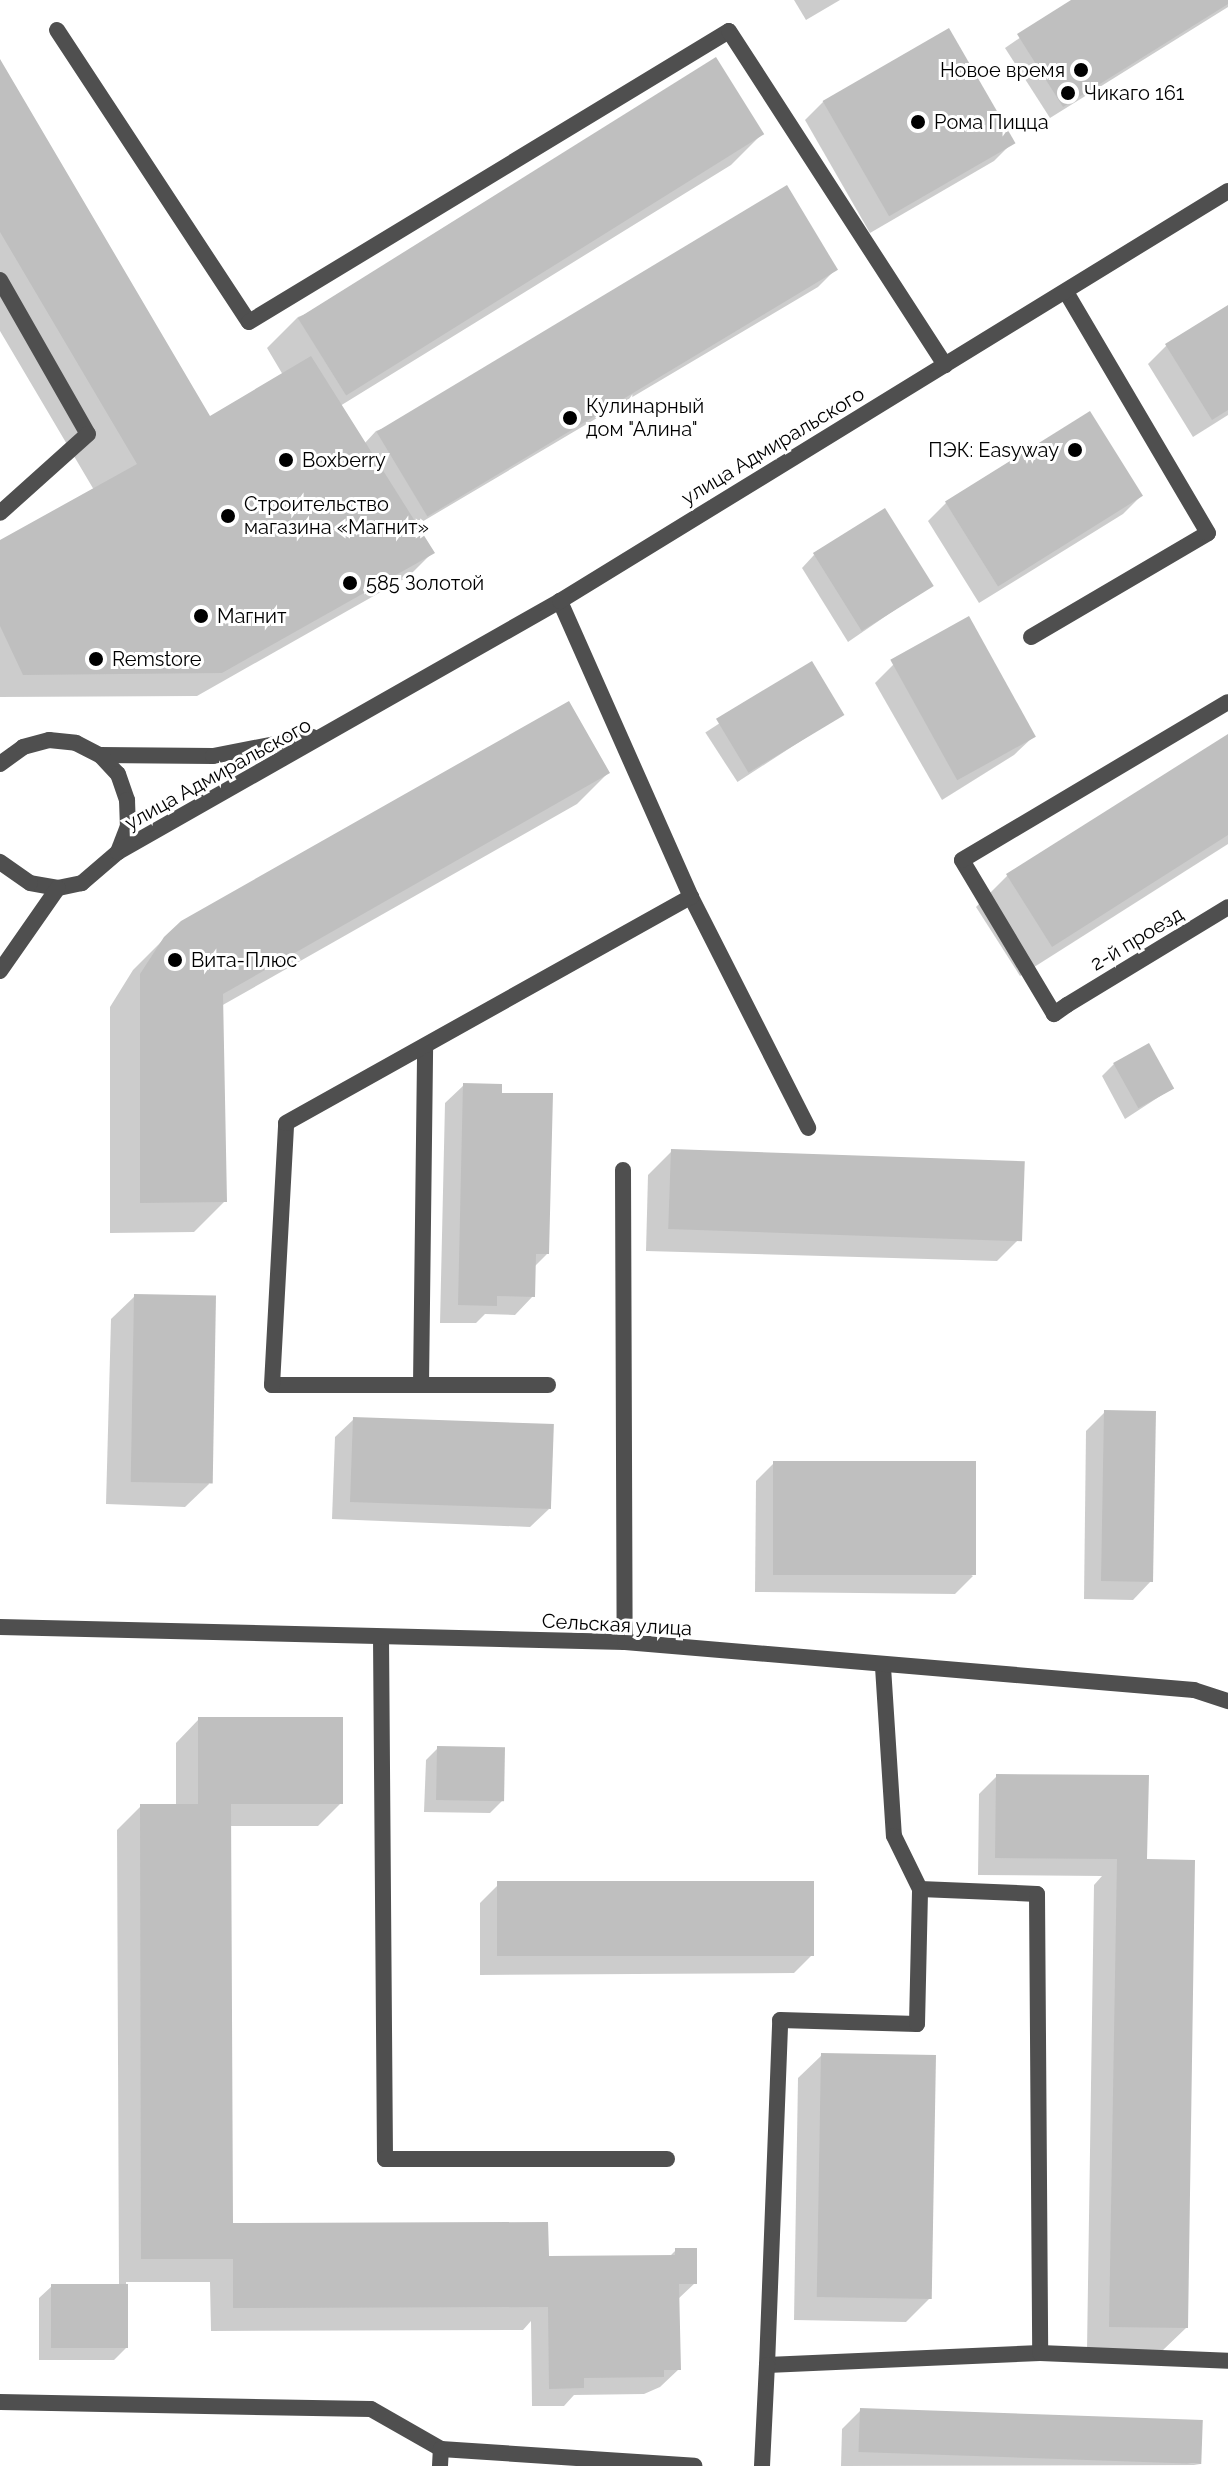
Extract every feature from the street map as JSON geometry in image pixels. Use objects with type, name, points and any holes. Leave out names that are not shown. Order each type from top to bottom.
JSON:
[{"type":"street","points":[[57,30],[249,322],[729,31],[945,365]]},
{"type":"street","name":"улица Адмиральского","points":[[58,888],[82,883],[118,852],[560,601],[1228,191]]},
{"type":"street","points":[[0,280],[88,434],[0,513]]},
{"type":"street","points":[[1031,637],[1208,533],[1066,292]]},
{"type":"street","points":[[560,601],[691,897],[808,1128]]},
{"type":"street","name":"2-й проезд","points":[[1228,702],[962,860],[1054,1014],[1228,907]]},
{"type":"street","name":"улица Адмиральского","points":[[0,762],[23,747],[49,740],[76,743],[100,755],[213,756],[336,730]]},
{"type":"street","points":[[100,755],[118,774],[127,800],[128,826],[118,852]]},
{"type":"street","points":[[0,862],[30,883],[58,888],[0,971]]},
{"type":"street","points":[[548,1385],[272,1385],[286,1123],[691,897]]},
{"type":"street","points":[[421,1385],[425,1046]]},
{"type":"street","points":[[623,1170],[625,1642]]},
{"type":"street","name":"Сельская улица","points":[[0,1627],[625,1642],[883,1667],[1194,1690],[1228,1701]]},
{"type":"street","points":[[381,1637],[385,2159],[667,2159]]},
{"type":"street","points":[[762,2466],[780,2020],[917,2024],[920,1889],[894,1836],[883,1667]]},
{"type":"street","points":[[920,1889],[1037,1894],[1040,2353]]},
{"type":"street","points":[[767,2365],[1040,2353],[1228,2361]]},
{"type":"street","points":[[0,2402],[371,2409],[441,2458],[694,2466]]},
{"type":"building","name":"Новое время","points":[[1071,0],[1228,0],[1228,4],[1063,107],[1017,34]]},
{"type":"building","name":"Рома Пицца","points":[[949,28],[1016,143],[889,216],[823,101]]},
{"type":"building","points":[[716,57],[764,134],[346,395],[298,318]]},
{"type":"building","name":"Строительство магазина «Магнит»","points":[[0,59],[210,416],[311,356],[435,553],[222,673],[23,675],[0,626],[0,540],[137,464],[0,232]]},
{"type":"building","points":[[787,185],[838,270],[427,517],[376,432]]},
{"type":"building","points":[[1228,305],[1228,410],[1212,420],[1165,344]]},
{"type":"building","points":[[1090,411],[1143,496],[998,586],[945,502]]},
{"type":"building","points":[[885,508],[934,586],[862,631],[813,553]]},
{"type":"building","points":[[969,616],[1036,737],[957,780],[890,660]]},
{"type":"building","points":[[812,661],[844,715],[748,773],[716,719]]},
{"type":"building","points":[[569,701],[610,773],[223,994],[227,1202],[140,1203],[140,974],[164,937],[181,921]]},
{"type":"building","points":[[1228,734],[1228,835],[1052,947],[1006,874]]},
{"type":"building","points":[[1149,1043],[1174,1088],[1138,1108],[1113,1063]]},
{"type":"building","points":[[463,1083],[502,1084],[502,1093],[553,1093],[549,1254],[536,1254],[535,1297],[497,1296],[497,1306],[458,1305]]},
{"type":"building","points":[[671,1149],[1025,1161],[1022,1241],[668,1229]]},
{"type":"building","points":[[134,1294],[216,1295],[213,1483],[131,1482]]},
{"type":"building","points":[[1104,1410],[1156,1411],[1153,1582],[1101,1581]]},
{"type":"building","points":[[353,1417],[554,1424],[551,1509],[350,1502]]},
{"type":"building","points":[[773,1461],[976,1461],[976,1575],[773,1575]]},
{"type":"building","points":[[198,1717],[343,1717],[343,1804],[231,1804],[233,2223],[548,2222],[549,2256],[675,2255],[675,2248],[697,2248],[697,2284],[679,2284],[681,2370],[664,2370],[664,2377],[584,2378],[584,2388],[549,2389],[548,2307],[233,2308],[233,2259],[141,2259],[140,1804],[198,1804]]},
{"type":"building","points":[[437,1746],[505,1747],[504,1801],[436,1800]]},
{"type":"building","points":[[996,1774],[1149,1775],[1147,1859],[1195,1860],[1188,2328],[1109,2327],[1117,1859],[995,1858]]},
{"type":"building","points":[[497,1881],[814,1881],[814,1956],[497,1956]]},
{"type":"building","points":[[821,2053],[936,2055],[932,2299],[817,2297]]},
{"type":"building","points":[[51,2284],[128,2284],[128,2348],[51,2348]]},
{"type":"building","points":[[860,2408],[1203,2420],[1201,2464],[858,2452]]},
{"type":"place","name":"Новое время","points":[[1081,70]]},
{"type":"place","name":"Чикаго 161","points":[[1068,93]]},
{"type":"place","name":"Рома Пицца","points":[[918,122]]},
{"type":"place","name":"Кулинарный дом \"Алина\"","points":[[570,418]]},
{"type":"place","name":"ПЭК: Easyway","points":[[1075,450]]},
{"type":"place","name":"Boxberry","points":[[286,460]]},
{"type":"place","name":"Строительство магазина «Магнит»","points":[[228,516]]},
{"type":"place","name":"585 Золотой","points":[[350,583]]},
{"type":"place","name":"Магнит","points":[[201,616]]},
{"type":"place","name":"Remstore","points":[[96,659]]},
{"type":"place","name":"Вита-Плюс","points":[[175,960]]}]
